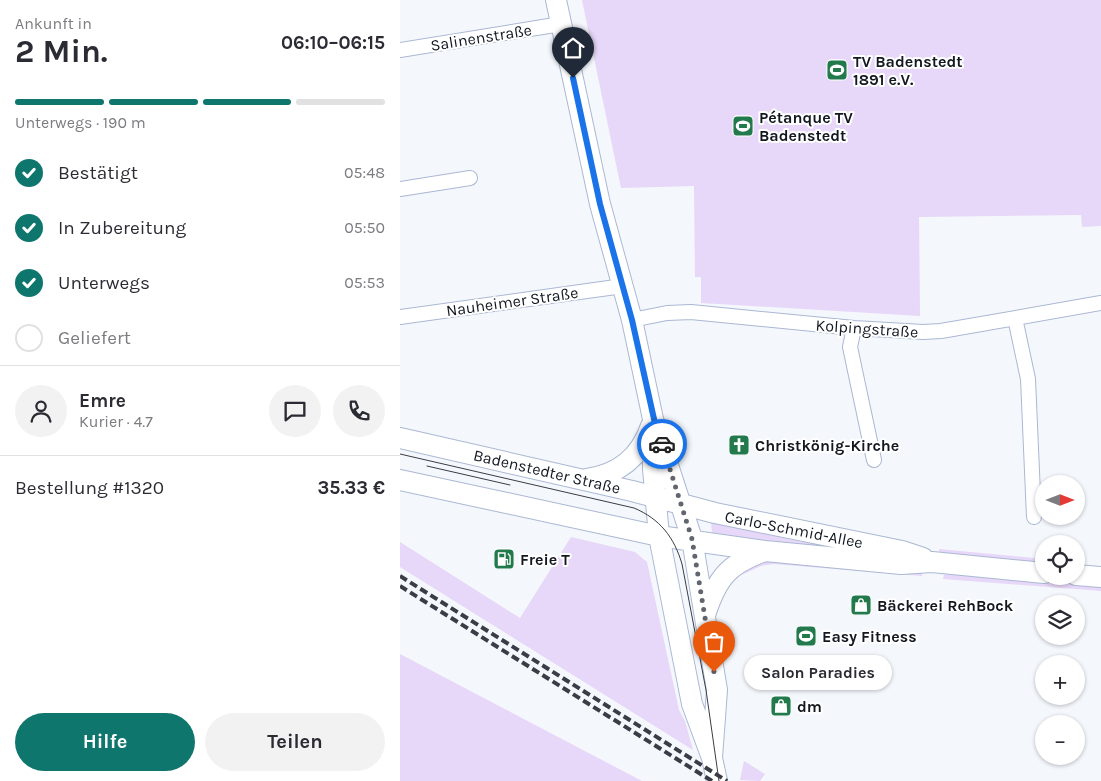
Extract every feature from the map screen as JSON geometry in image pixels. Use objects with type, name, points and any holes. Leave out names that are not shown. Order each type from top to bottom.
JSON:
[{"type":"street","points":[[556,0],[600,204],[632,320],[654,419],[692,539],[717,690],[712,758]]},
{"type":"street","name":"Salinenstraße","points":[[400,50],[561,24]]},
{"type":"street","points":[[400,189],[470,178]]},
{"type":"street","name":"Nauheimer Straße","points":[[400,317],[623,286]]},
{"type":"street","name":"Kolpingstraße","points":[[632,320],[667,313],[691,312],[854,328],[940,331],[1101,303]]},
{"type":"street","points":[[1015,318],[1028,379],[1034,517]]},
{"type":"street","points":[[854,328],[850,347],[874,460]]},
{"type":"street","points":[[584,480],[605,476],[628,462],[638,451],[654,419]]},
{"type":"street","points":[[654,419],[654,468],[660,536],[692,704],[712,758],[717,781]]},
{"type":"street","name":"Badenstedter Straße","points":[[400,438],[656,497]]},
{"type":"street","points":[[400,480],[660,536],[692,539]]},
{"type":"street","name":"Carlo-Schmid-Allee","points":[[656,497],[715,513],[902,551],[932,562]]},
{"type":"street","name":"Carlo-Schmid-Allee","points":[[692,539],[765,551],[901,564],[932,562],[1035,572]]},
{"type":"street","points":[[705,617],[713,591],[727,572],[739,562],[765,551]]},
{"type":"street","points":[[1085,576],[1101,577]]},
{"type":"shaded area","name":"TV Badenstedt 1891 e.V.","points":[[582,0],[1101,0],[1101,226],[1082,227],[1081,215],[919,217],[920,316],[701,303],[701,277],[695,277],[694,186],[621,188]]},
{"type":"shaded area","points":[[711,522],[801,542],[832,543],[882,554],[722,536],[712,533]]},
{"type":"shaded area","points":[[571,537],[635,552],[647,562],[679,710],[685,721],[693,750],[400,567],[400,542],[520,618]]},
{"type":"shaded area","points":[[939,549],[1035,558],[1035,564],[970,557],[939,552]]},
{"type":"shaded area","points":[[763,559],[920,570],[922,576],[774,564],[761,566],[739,576],[736,573]]},
{"type":"shaded area","points":[[948,573],[1035,580],[1035,585],[1101,586],[1101,591],[943,579],[944,575]]},
{"type":"shaded area","points":[[400,654],[642,781],[400,781]]},
{"type":"shaded area","points":[[744,761],[765,774],[760,781],[740,780]]},
{"type":"tram line","points":[[400,454],[634,508],[659,523],[675,545],[682,564],[706,690],[719,781]]},
{"type":"tram line","points":[[427,466],[510,485]]},
{"type":"railway","points":[[400,576],[727,781]]},
{"type":"railway","points":[[400,586],[712,781]]},
{"type":"way so far","points":[[662,444],[692,539],[714,672]]},
{"type":"place","name":"TV Badenstedt 1891 e.V.","points":[[837,70]]},
{"type":"place","name":"Pétanque TV Badenstedt","points":[[743,126]]},
{"type":"place","name":"Christkönig-Kirche","points":[[739,445]]},
{"type":"place","name":"Freie T","points":[[504,559]]},
{"type":"place","name":"Bäckerei RehBock","points":[[861,605]]},
{"type":"place","name":"Easy Fitness","points":[[806,636]]},
{"type":"place","name":"Salon Paradies","points":[[714,672]]},
{"type":"place","name":"dm","points":[[781,706]]},
{"type":"route","points":[[573,78],[600,204],[632,320],[654,419],[662,444]]}]
